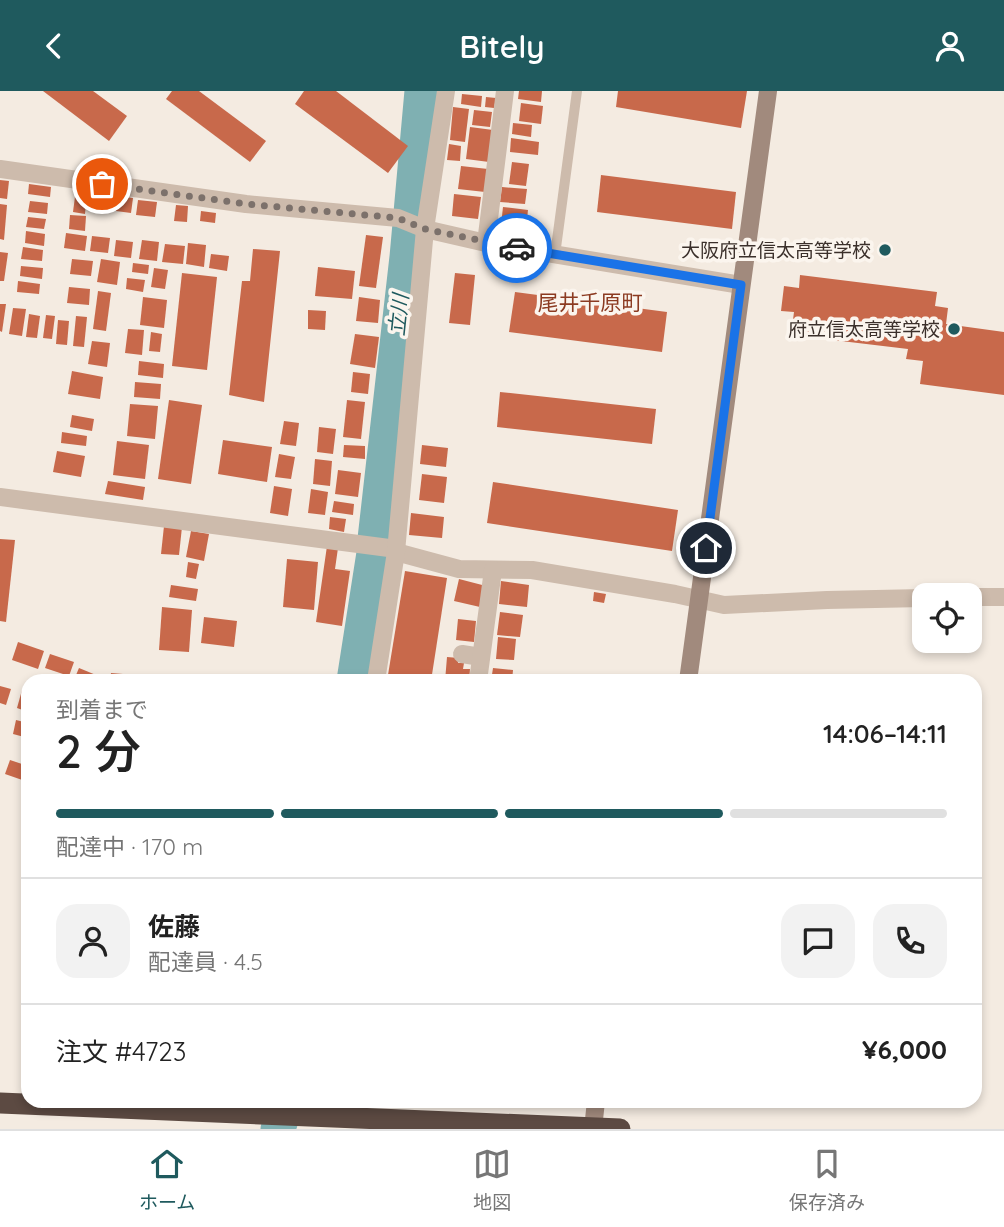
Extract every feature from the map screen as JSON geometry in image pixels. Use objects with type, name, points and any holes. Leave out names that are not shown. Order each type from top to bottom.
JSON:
[{"type":"highway","points":[[0,1103],[21,1103]]},
{"type":"highway","points":[[177,1108],[270,1114],[306,1111],[620,1129]]},
{"type":"street","points":[[377,674],[392,550],[423,228],[446,91]]},
{"type":"street","points":[[486,243],[505,91]]},
{"type":"street","points":[[689,674],[768,91]]},
{"type":"street","points":[[0,169],[246,204],[398,218],[423,228],[486,243],[741,285]]},
{"type":"street","points":[[0,497],[364,544],[459,569],[532,570],[724,605],[912,598]]},
{"type":"street","points":[[479,674],[493,570]]},
{"type":"street","points":[[982,597],[1004,597]]},
{"type":"street","points":[[462,654],[481,657]]},
{"type":"street","points":[[593,1128],[595,1108]]},
{"type":"lane","points":[[555,255],[577,91]]},
{"type":"building","points":[[43,91],[93,91],[127,116],[109,141]]},
{"type":"building","points":[[172,91],[199,91],[266,141],[250,162],[166,99]]},
{"type":"building","points":[[304,91],[336,91],[408,146],[388,173],[295,104]]},
{"type":"building","points":[[519,91],[542,91],[541,102],[518,99]]},
{"type":"building","points":[[618,91],[747,91],[741,128],[616,107]]},
{"type":"building","points":[[462,94],[482,96],[481,107],[461,104]]},
{"type":"building","points":[[486,97],[496,98],[494,108],[485,107]]},
{"type":"building","points":[[521,103],[543,106],[541,124],[519,121]]},
{"type":"building","points":[[453,107],[469,109],[465,142],[450,140]]},
{"type":"building","points":[[474,110],[492,112],[490,127],[472,125]]},
{"type":"building","points":[[513,123],[532,125],[531,137],[512,134]]},
{"type":"building","points":[[470,127],[493,130],[489,162],[466,159]]},
{"type":"building","points":[[511,138],[539,142],[538,155],[510,152]]},
{"type":"building","points":[[449,144],[461,146],[460,161],[447,160]]},
{"type":"building","points":[[512,162],[529,164],[526,186],[509,184]]},
{"type":"building","points":[[461,166],[488,169],[485,192],[458,189]]},
{"type":"building","points":[[601,175],[736,192],[732,229],[597,212]]},
{"type":"building","points":[[0,180],[9,181],[7,199],[0,198]]},
{"type":"building","points":[[29,184],[51,187],[50,197],[28,194]]},
{"type":"building","points":[[502,187],[527,189],[525,204],[500,202]]},
{"type":"building","points":[[76,189],[87,191],[85,214],[73,212]]},
{"type":"building","points":[[94,193],[111,195],[109,211],[92,209]]},
{"type":"building","points":[[454,194],[481,197],[478,219],[452,216]]},
{"type":"building","points":[[118,196],[133,198],[131,213],[116,211]]},
{"type":"building","points":[[138,200],[157,202],[155,217],[136,215]]},
{"type":"building","points":[[30,201],[48,203],[47,214],[28,212]]},
{"type":"building","points":[[0,204],[7,205],[4,240],[0,239]]},
{"type":"building","points":[[176,205],[188,206],[187,222],[174,221]]},
{"type":"building","points":[[503,207],[528,210],[526,228],[501,225]]},
{"type":"building","points":[[201,211],[216,213],[215,223],[200,221]]},
{"type":"building","points":[[70,215],[86,216],[85,231],[69,229]]},
{"type":"building","points":[[28,217],[46,219],[44,229],[26,227]]},
{"type":"building","points":[[26,231],[45,234],[44,246],[25,243]]},
{"type":"building","points":[[66,233],[87,236],[85,251],[64,248]]},
{"type":"building","points":[[366,235],[383,237],[376,288],[359,286]]},
{"type":"building","points":[[92,236],[110,238],[108,253],[90,251]]},
{"type":"building","points":[[116,240],[133,242],[131,258],[114,256]]},
{"type":"building","points":[[142,240],[159,242],[157,261],[139,259]]},
{"type":"building","points":[[188,243],[206,245],[204,267],[186,264]]},
{"type":"building","points":[[165,244],[185,246],[183,264],[162,262]]},
{"type":"building","points":[[23,247],[43,250],[42,261],[21,259]]},
{"type":"building","points":[[253,249],[280,251],[264,402],[229,395],[242,281],[250,281]]},
{"type":"building","points":[[0,252],[8,253],[4,281],[0,281]]},
{"type":"building","points":[[211,254],[229,256],[227,271],[209,268]]},
{"type":"building","points":[[72,259],[93,261],[91,276],[70,274]]},
{"type":"building","points":[[101,259],[120,262],[117,285],[97,282]]},
{"type":"building","points":[[133,263],[149,265],[148,274],[132,272]]},
{"type":"building","points":[[21,266],[43,268],[42,279],[20,276]]},
{"type":"building","points":[[318,267],[355,271],[352,299],[315,296]]},
{"type":"building","points":[[154,268],[168,270],[165,289],[151,287]]},
{"type":"building","points":[[182,273],[217,277],[207,370],[172,366]]},
{"type":"building","points":[[455,273],[475,275],[470,325],[449,323]]},
{"type":"building","points":[[800,275],[937,292],[935,306],[948,308],[946,324],[1004,332],[1004,395],[920,384],[923,361],[906,359],[908,349],[791,335],[794,312],[781,311],[784,286],[799,288]]},
{"type":"building","points":[[127,278],[145,280],[143,292],[126,289]]},
{"type":"building","points":[[18,281],[40,284],[39,294],[17,292]]},
{"type":"building","points":[[69,287],[90,289],[89,305],[67,303]]},
{"type":"building","points":[[98,291],[111,293],[106,331],[93,329]]},
{"type":"building","points":[[515,292],[667,312],[662,352],[509,332]]},
{"type":"building","points":[[143,297],[167,300],[164,328],[140,325]]},
{"type":"building","points":[[359,297],[380,300],[378,323],[356,321]]},
{"type":"building","points":[[0,304],[6,304],[2,332],[0,331]]},
{"type":"building","points":[[13,308],[26,309],[22,336],[9,334]]},
{"type":"building","points":[[308,310],[326,311],[325,330],[308,329]]},
{"type":"building","points":[[29,314],[40,316],[37,338],[26,337]]},
{"type":"building","points":[[46,315],[55,316],[52,339],[43,338]]},
{"type":"building","points":[[76,316],[87,317],[84,347],[73,346]]},
{"type":"building","points":[[58,320],[69,321],[67,345],[56,344]]},
{"type":"building","points":[[128,329],[144,330],[142,355],[125,353]]},
{"type":"building","points":[[151,332],[162,334],[160,352],[149,351]]},
{"type":"building","points":[[355,334],[379,337],[375,368],[350,364]]},
{"type":"building","points":[[92,341],[110,343],[107,367],[88,364]]},
{"type":"building","points":[[139,361],[164,364],[163,378],[138,375]]},
{"type":"building","points":[[72,371],[103,377],[100,399],[68,394]]},
{"type":"building","points":[[353,372],[370,374],[368,394],[351,392]]},
{"type":"building","points":[[135,382],[161,384],[160,399],[134,397]]},
{"type":"building","points":[[500,392],[656,409],[652,444],[497,427]]},
{"type":"building","points":[[169,400],[202,405],[191,484],[158,479]]},
{"type":"building","points":[[347,400],[365,402],[361,439],[343,437]]},
{"type":"building","points":[[130,404],[158,406],[155,439],[127,436]]},
{"type":"building","points":[[72,415],[94,419],[92,431],[70,427]]},
{"type":"building","points":[[284,421],[299,423],[296,446],[280,444]]},
{"type":"building","points":[[319,427],[336,429],[333,454],[317,452]]},
{"type":"building","points":[[62,432],[87,436],[86,446],[61,443]]},
{"type":"building","points":[[223,440],[272,447],[267,482],[218,474]]},
{"type":"building","points":[[117,441],[149,445],[145,479],[113,475]]},
{"type":"building","points":[[344,445],[365,446],[365,459],[343,457]]},
{"type":"building","points":[[422,445],[448,448],[446,467],[420,464]]},
{"type":"building","points":[[57,451],[85,456],[81,477],[53,472]]},
{"type":"building","points":[[279,454],[295,457],[291,479],[275,477]]},
{"type":"building","points":[[315,459],[332,461],[330,486],[313,484]]},
{"type":"building","points":[[338,470],[361,473],[358,497],[335,494]]},
{"type":"building","points":[[422,474],[447,477],[444,503],[419,500]]},
{"type":"building","points":[[108,481],[145,487],[143,500],[105,494]]},
{"type":"building","points":[[493,482],[678,510],[672,551],[487,523]]},
{"type":"building","points":[[274,486],[292,489],[288,516],[270,513]]},
{"type":"building","points":[[311,489],[328,492],[325,515],[308,513]]},
{"type":"building","points":[[334,501],[354,504],[353,515],[332,512]]},
{"type":"building","points":[[411,513],[444,517],[442,538],[409,535]]},
{"type":"building","points":[[330,517],[346,519],[344,532],[329,529]]},
{"type":"building","points":[[164,526],[182,527],[179,555],[161,554]]},
{"type":"building","points":[[191,531],[209,534],[204,561],[186,557]]},
{"type":"building","points":[[0,539],[15,540],[6,622],[0,621]]},
{"type":"building","points":[[327,546],[338,548],[335,569],[350,571],[342,626],[316,622]]},
{"type":"building","points":[[287,559],[318,562],[314,610],[283,607]]},
{"type":"building","points":[[188,562],[199,564],[196,579],[186,577]]},
{"type":"building","points":[[405,571],[447,578],[432,674],[388,674]]},
{"type":"building","points":[[459,579],[486,586],[480,607],[454,601]]},
{"type":"building","points":[[501,581],[529,585],[527,607],[499,604]]},
{"type":"building","points":[[171,585],[198,589],[196,601],[169,597]]},
{"type":"building","points":[[594,592],[606,594],[604,603],[593,601]]},
{"type":"building","points":[[162,607],[192,610],[189,652],[159,650]]},
{"type":"building","points":[[500,612],[523,615],[520,637],[497,635]]},
{"type":"building","points":[[204,617],[237,621],[234,647],[201,643]]},
{"type":"building","points":[[458,619],[476,621],[474,642],[456,640]]},
{"type":"building","points":[[498,637],[516,639],[514,660],[496,659]]},
{"type":"building","points":[[18,642],[44,651],[38,669],[12,660]]},
{"type":"building","points":[[50,654],[74,662],[70,674],[45,668]]},
{"type":"building","points":[[447,657],[459,658],[458,663],[464,663],[463,669],[470,669],[470,674],[446,674]]},
{"type":"building","points":[[79,668],[94,674],[76,674]]},
{"type":"building","points":[[493,668],[513,670],[513,674],[492,674]]},
{"type":"building","points":[[0,686],[11,689],[6,705],[0,703]]},
{"type":"building","points":[[21,694],[21,709],[17,708]]},
{"type":"building","points":[[16,720],[21,721],[21,736],[13,734]]},
{"type":"building","points":[[10,760],[21,764],[21,780],[5,774]]},
{"type":"waterway","name":"立川","points":[[375,539],[407,257],[422,91]]},
{"type":"waterway","name":"立川","points":[[355,674],[374,553]]},
{"type":"waterway","name":"立川","points":[[278,1129],[285,1108]]},
{"type":"way so far","points":[[102,184],[246,204],[398,218],[425,229],[517,248]]},
{"type":"place","name":"大阪府立信太高等学校","points":[[885,250]]},
{"type":"place","name":"府立信太高等学校","points":[[954,329]]},
{"type":"district","name":"尾井千原町","points":[[590,303]]},
{"type":"route","points":[[517,248],[741,285],[706,548]]}]
